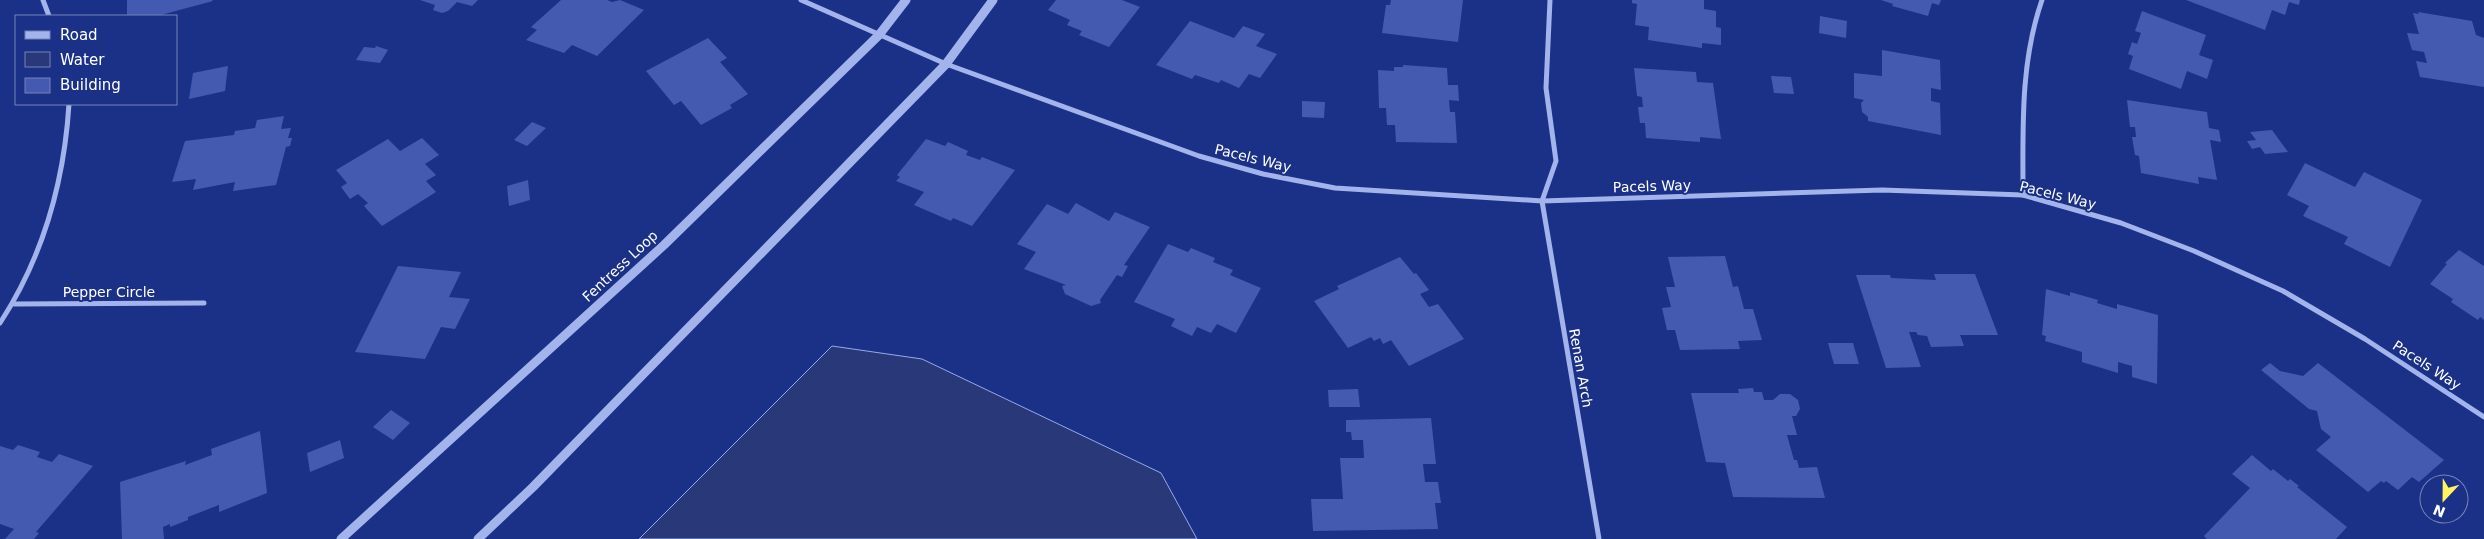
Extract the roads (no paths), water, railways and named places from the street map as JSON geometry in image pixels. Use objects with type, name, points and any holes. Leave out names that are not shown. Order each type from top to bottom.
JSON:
[{"type":"street","points":[[43,0],[50,15]]},
{"type":"street","name":"Pacels Way","points":[[801,0],[946,64],[1199,156],[1263,174],[1336,188],[1542,200],[1882,190],[2023,195],[2121,223],[2194,252],[2283,291],[2373,344],[2484,417]]},
{"type":"street","name":"Fentress Loop","points":[[341,539],[664,245],[879,35],[906,0]]},
{"type":"street","points":[[478,539],[533,487],[946,64],[993,0]]},
{"type":"street","points":[[1542,200],[1556,161],[1546,88],[1550,0]]},
{"type":"street","points":[[2023,195],[2024,92],[2036,16],[2042,0]]},
{"type":"street","points":[[0,323],[14,304],[46,229],[65,161],[69,105]]},
{"type":"street","name":"Renan Arch","points":[[1542,200],[1599,539]]},
{"type":"street","name":"Pepper Circle","points":[[14,304],[204,303]]},
{"type":"water","points":[[832,346],[922,359],[1161,473],[1197,539],[639,539]]}]
